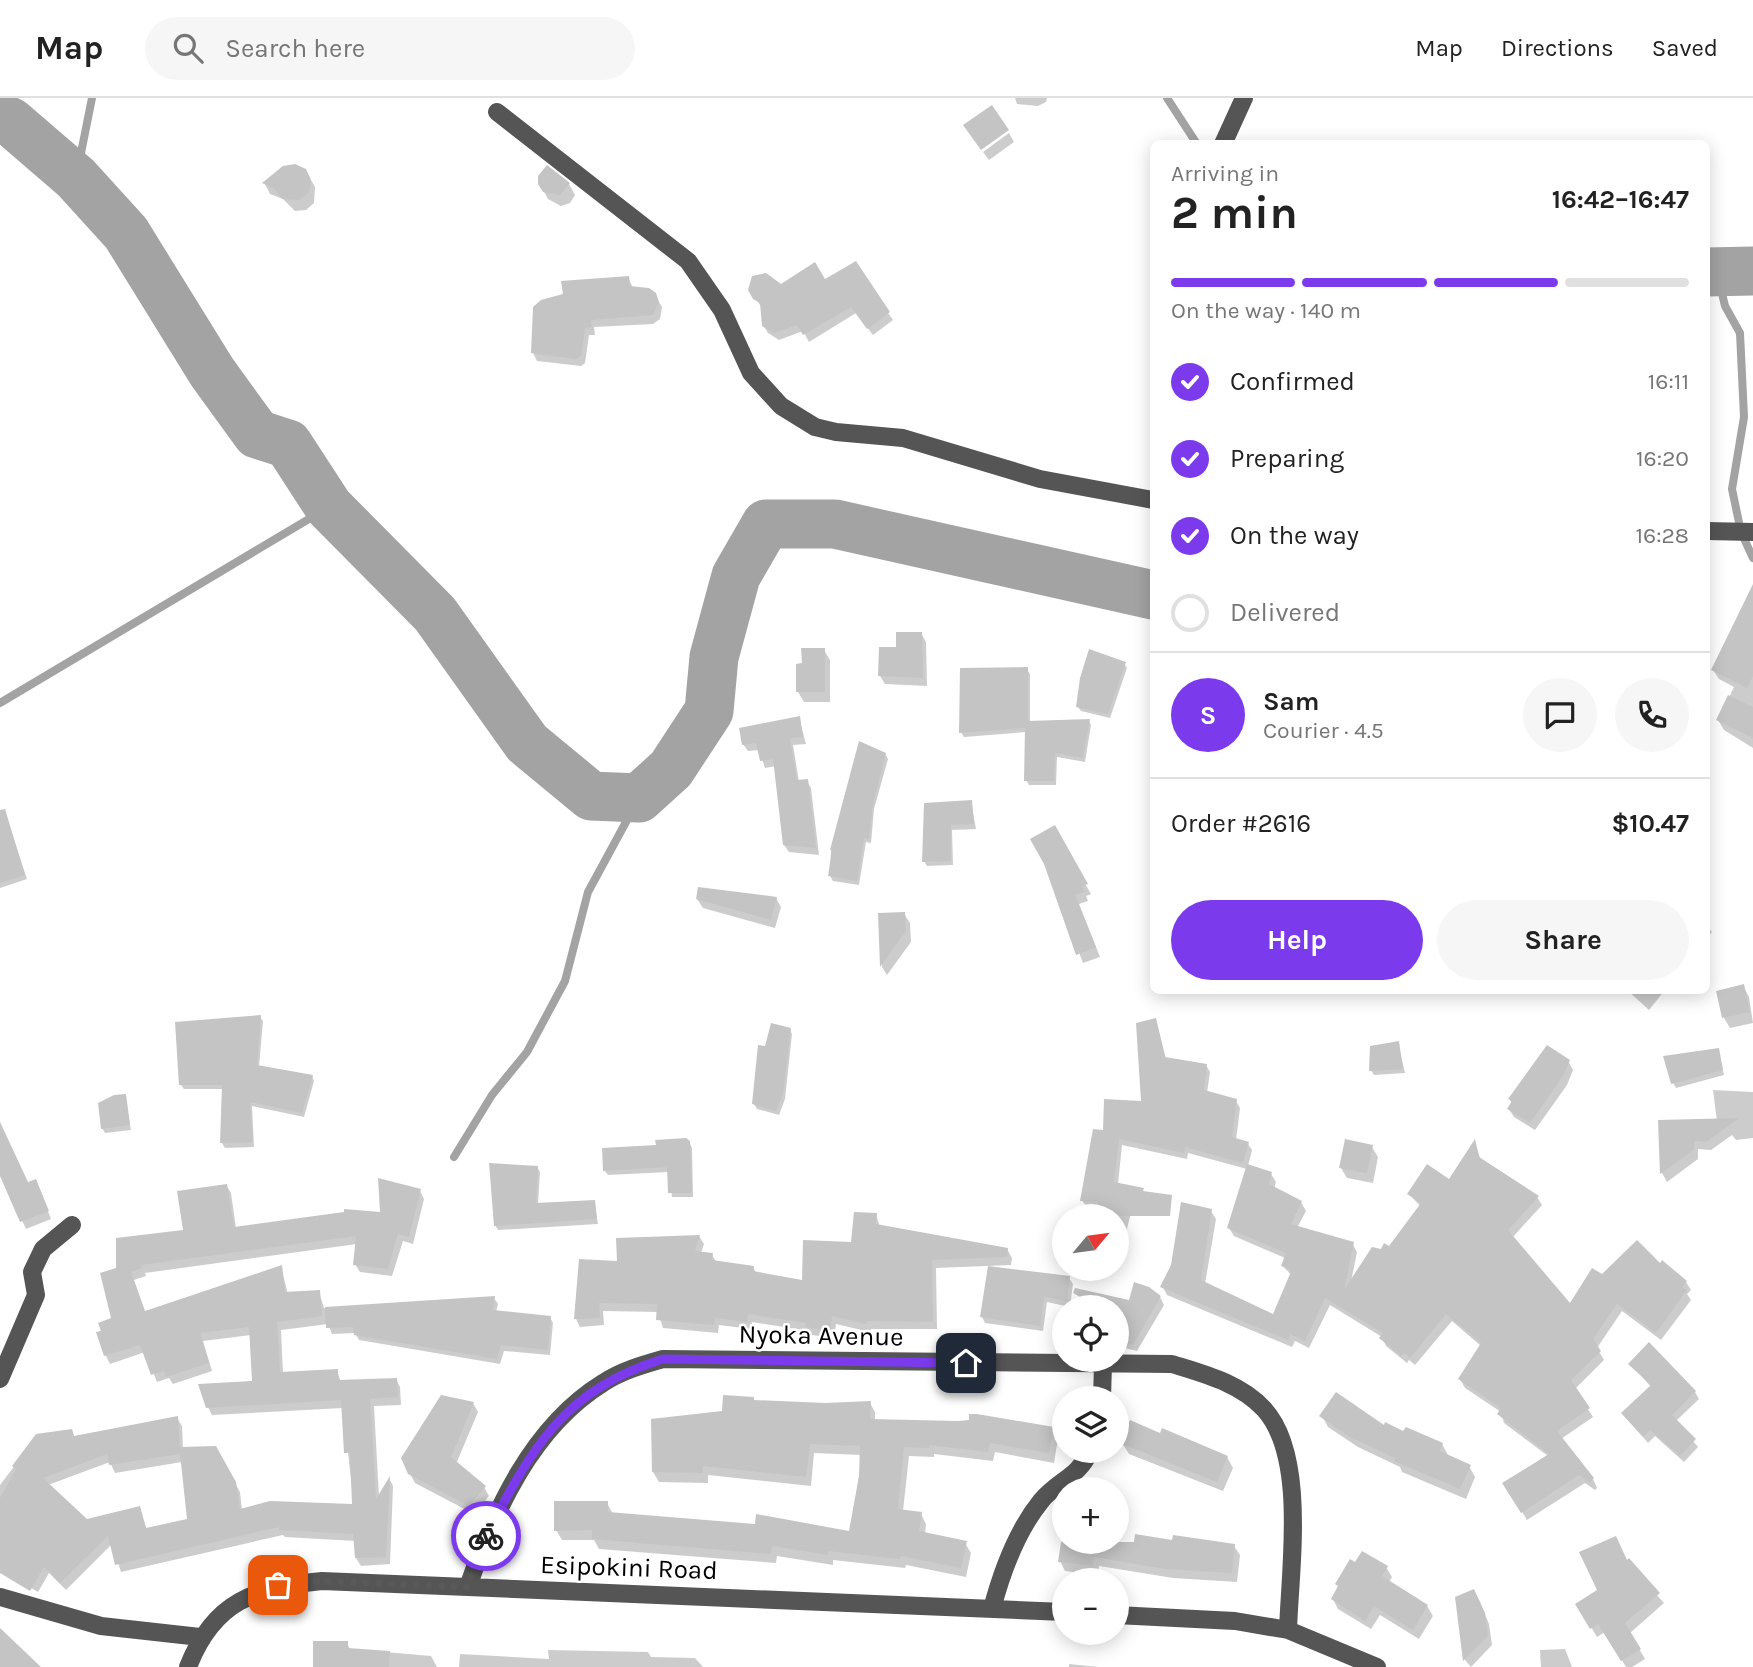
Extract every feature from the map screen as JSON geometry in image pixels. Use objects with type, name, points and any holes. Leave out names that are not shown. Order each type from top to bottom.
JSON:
[{"type":"street","points":[[1225,140],[1244,98]]},
{"type":"street","points":[[497,112],[688,261],[722,310],[751,373],[781,406],[815,427],[836,432],[903,438],[1040,479],[1150,499]]},
{"type":"street","points":[[1710,531],[1753,532]]},
{"type":"street","points":[[0,1379],[36,1295],[32,1272],[43,1249],[72,1225]]},
{"type":"street","name":"Nyoka Avenue","points":[[467,1587],[483,1541],[512,1486],[541,1440],[577,1401],[630,1369],[663,1359],[1052,1364]]},
{"type":"street","name":"Nyoka Avenue","points":[[1129,1365],[1172,1364],[1220,1378],[1262,1407],[1273,1421],[1290,1463],[1292,1484],[1288,1630]]},
{"type":"street","points":[[992,1609],[1012,1549],[1042,1500],[1080,1470],[1084,1463]]},
{"type":"street","name":"Esipokini Road","points":[[188,1667],[200,1637],[227,1609],[244,1598],[278,1585],[321,1581],[1052,1612]]},
{"type":"street","points":[[0,1597],[101,1626],[200,1637]]},
{"type":"street","points":[[1129,1616],[1235,1621],[1288,1630],[1377,1667]]},
{"type":"building","points":[[992,105],[1009,130],[981,150],[963,125]]},
{"type":"building","points":[[295,164],[306,169],[311,180],[309,192],[300,200],[282,199],[275,189],[262,183],[283,166]]},
{"type":"building","points":[[547,165],[570,183],[560,195],[543,192],[538,184],[538,176]]},
{"type":"building","points":[[856,261],[890,312],[867,329],[851,307],[803,335],[797,325],[774,333],[762,326],[760,303],[753,299],[748,290],[752,276],[766,273],[781,284],[815,262],[825,279]]},
{"type":"building","points":[[629,276],[630,286],[649,288],[656,293],[659,302],[653,315],[591,320],[592,327],[585,328],[581,356],[576,359],[531,353],[533,307],[541,300],[563,294],[561,281]]},
{"type":"building","points":[[1753,584],[1753,676],[1747,688],[1711,670]]},
{"type":"building","points":[[896,632],[922,632],[923,678],[878,676],[879,647],[896,647]]},
{"type":"building","points":[[801,648],[825,648],[825,692],[796,692],[796,664],[802,663]]},
{"type":"building","points":[[1089,649],[1126,662],[1108,714],[1076,707],[1080,678]]},
{"type":"building","points":[[1028,667],[1028,721],[1090,719],[1083,758],[1055,753],[1054,781],[1024,781],[1025,728],[959,733],[960,668]]},
{"type":"building","points":[[1728,695],[1753,707],[1753,738],[1716,720]]},
{"type":"building","points":[[800,716],[803,737],[790,738],[797,780],[808,779],[816,848],[783,845],[773,759],[760,761],[756,743],[742,745],[739,728]]},
{"type":"building","points":[[859,741],[886,753],[873,804],[869,839],[864,838],[857,881],[828,876],[830,850]]},
{"type":"building","points":[[972,800],[974,824],[951,825],[951,861],[922,862],[924,803]]},
{"type":"building","points":[[5,809],[25,875],[0,883],[0,810]]},
{"type":"building","points":[[1055,825],[1088,884],[1082,886],[1084,892],[1075,895],[1096,947],[1076,955],[1044,864],[1030,839]]},
{"type":"building","points":[[698,887],[777,897],[771,920],[696,899]]},
{"type":"building","points":[[905,912],[906,931],[880,967],[878,913]]},
{"type":"building","points":[[1744,984],[1750,1012],[1722,1018],[1716,991]]},
{"type":"building","points":[[261,1015],[257,1065],[313,1075],[302,1113],[250,1102],[253,1142],[220,1143],[222,1085],[179,1085],[175,1022]]},
{"type":"building","points":[[1156,1018],[1165,1057],[1207,1064],[1204,1090],[1237,1099],[1232,1137],[1249,1142],[1243,1163],[1185,1147],[1184,1153],[1119,1139],[1114,1182],[1144,1188],[1143,1191],[1172,1195],[1170,1216],[1129,1216],[1129,1204],[1080,1201],[1093,1129],[1103,1130],[1104,1099],[1141,1101],[1136,1023]]},
{"type":"building","points":[[771,1023],[791,1028],[783,1093],[776,1111],[752,1104],[758,1045],[765,1046]]},
{"type":"building","points":[[1399,1041],[1403,1069],[1369,1071],[1370,1046]]},
{"type":"building","points":[[1547,1045],[1570,1060],[1563,1076],[1530,1123],[1507,1109],[1512,1101],[1508,1099]]},
{"type":"building","points":[[1719,1048],[1723,1070],[1671,1084],[1663,1056]]},
{"type":"building","points":[[126,1094],[130,1125],[101,1129],[98,1103],[114,1095]]},
{"type":"building","points":[[1739,1118],[1706,1142],[1694,1141],[1694,1150],[1660,1174],[1658,1120]]},
{"type":"building","points":[[0,1122],[28,1182],[36,1179],[49,1211],[20,1222],[0,1176]]},
{"type":"building","points":[[686,1138],[690,1141],[692,1193],[668,1193],[667,1167],[603,1171],[602,1148],[656,1145],[655,1140]]},
{"type":"building","points":[[1345,1139],[1373,1145],[1367,1173],[1339,1168]]},
{"type":"building","points":[[1475,1139],[1479,1157],[1539,1196],[1508,1230],[1570,1303],[1592,1268],[1602,1274],[1637,1240],[1660,1263],[1662,1260],[1687,1281],[1682,1287],[1687,1290],[1656,1333],[1617,1304],[1593,1339],[1601,1351],[1571,1380],[1590,1408],[1557,1431],[1594,1478],[1590,1483],[1579,1475],[1521,1513],[1502,1483],[1549,1454],[1497,1414],[1501,1408],[1458,1379],[1481,1343],[1446,1314],[1410,1358],[1404,1353],[1401,1356],[1379,1338],[1383,1333],[1325,1298],[1305,1341],[1290,1334],[1288,1340],[1160,1287],[1171,1265],[1181,1202],[1212,1209],[1201,1280],[1273,1314],[1290,1274],[1290,1269],[1281,1266],[1286,1253],[1227,1228],[1247,1164],[1272,1172],[1269,1184],[1302,1201],[1291,1224],[1354,1242],[1344,1290],[1372,1247],[1381,1249],[1384,1243],[1389,1246],[1421,1203],[1407,1194],[1427,1164],[1449,1179]]},
{"type":"building","points":[[489,1163],[538,1166],[536,1203],[595,1200],[597,1219],[494,1226]]},
{"type":"building","points":[[378,1178],[421,1189],[409,1237],[398,1234],[388,1269],[353,1265],[356,1236],[141,1265],[142,1268],[131,1272],[145,1311],[282,1265],[285,1292],[320,1290],[322,1316],[277,1322],[280,1372],[338,1369],[338,1380],[397,1378],[398,1397],[370,1399],[376,1499],[390,1476],[386,1557],[355,1558],[353,1534],[279,1530],[279,1527],[115,1565],[108,1536],[60,1583],[44,1567],[30,1591],[0,1573],[0,1498],[16,1469],[12,1466],[36,1434],[72,1429],[74,1436],[178,1416],[180,1447],[216,1446],[236,1482],[240,1509],[270,1501],[352,1504],[350,1453],[344,1453],[341,1400],[206,1408],[198,1384],[252,1381],[249,1327],[200,1333],[209,1363],[166,1377],[164,1371],[151,1375],[140,1345],[104,1356],[96,1332],[101,1331],[98,1323],[111,1318],[100,1273],[116,1268],[116,1238],[183,1230],[177,1191],[227,1184],[234,1227],[344,1212],[344,1209],[380,1212]],"holes":[[[107,1454],[109,1465],[180,1454],[187,1519],[146,1528],[140,1506],[87,1519],[43,1478]]]},
{"type":"building","points":[[854,1212],[877,1213],[876,1224],[1008,1248],[1007,1257],[932,1260],[933,1322],[867,1321],[866,1324],[832,1316],[830,1331],[805,1327],[806,1323],[748,1314],[747,1322],[715,1318],[714,1325],[656,1320],[657,1304],[599,1303],[600,1318],[574,1319],[579,1259],[617,1261],[616,1238],[700,1235],[695,1251],[713,1253],[712,1260],[754,1266],[753,1271],[802,1280],[803,1240],[851,1242]]},
{"type":"building","points":[[988,1266],[1052,1274],[1052,1281],[1069,1281],[1068,1295],[1044,1297],[1040,1326],[980,1317]]},
{"type":"building","points":[[1134,1282],[1149,1287],[1161,1296],[1133,1345],[1129,1344],[1129,1300]]},
{"type":"building","points":[[1075,1288],[1106,1295],[1077,1295],[1073,1293]]},
{"type":"building","points":[[495,1296],[493,1310],[551,1316],[548,1350],[501,1345],[497,1359],[354,1335],[353,1327],[326,1328],[325,1307]]},
{"type":"building","points":[[1649,1342],[1696,1391],[1672,1415],[1696,1439],[1680,1456],[1650,1430],[1643,1437],[1621,1413],[1651,1385],[1628,1364]]},
{"type":"building","points":[[1336,1392],[1384,1425],[1385,1422],[1403,1431],[1406,1427],[1443,1443],[1440,1451],[1471,1465],[1460,1489],[1394,1461],[1395,1458],[1350,1437],[1319,1416]]},
{"type":"building","points":[[441,1395],[474,1402],[451,1457],[486,1486],[469,1506],[408,1474],[401,1458]]},
{"type":"building","points":[[723,1395],[754,1397],[754,1400],[825,1403],[871,1401],[870,1419],[958,1421],[969,1420],[969,1414],[977,1414],[1052,1427],[1052,1437],[1049,1453],[990,1443],[988,1452],[929,1445],[929,1448],[904,1447],[898,1509],[922,1512],[919,1531],[967,1541],[961,1568],[901,1556],[900,1559],[828,1551],[828,1555],[772,1546],[771,1554],[592,1539],[592,1530],[554,1531],[554,1501],[608,1501],[608,1512],[755,1524],[756,1514],[849,1531],[859,1476],[860,1446],[810,1444],[806,1477],[703,1466],[703,1473],[652,1472],[651,1419],[722,1411]]},
{"type":"building","points":[[1130,1420],[1160,1433],[1162,1428],[1228,1456],[1217,1482],[1129,1447]]},
{"type":"building","points":[[1135,1534],[1172,1540],[1173,1535],[1235,1544],[1232,1573],[1166,1569],[1094,1557],[1093,1566],[1058,1562],[1059,1554],[1129,1554],[1129,1542],[1134,1542]]},
{"type":"building","points":[[1616,1536],[1627,1560],[1629,1558],[1660,1593],[1625,1623],[1641,1649],[1621,1661],[1598,1624],[1590,1629],[1575,1604],[1597,1590],[1579,1552]]},
{"type":"building","points":[[1362,1551],[1388,1566],[1382,1576],[1428,1605],[1413,1630],[1374,1606],[1365,1621],[1331,1599],[1338,1586],[1335,1584],[1350,1559],[1355,1562]]},
{"type":"building","points":[[1474,1589],[1485,1613],[1488,1636],[1463,1661],[1455,1597]]},
{"type":"building","points":[[0,1628],[41,1667],[0,1667]]},
{"type":"building","points":[[313,1641],[348,1641],[348,1648],[390,1651],[389,1667],[313,1667]]},
{"type":"waterway","points":[[76,178],[92,98]]},
{"type":"waterway","points":[[1167,98],[1194,140]]},
{"type":"waterway","points":[[0,117],[11,122],[76,178],[126,233],[212,372],[257,434],[288,444],[329,507],[435,614],[527,743],[591,796],[639,798],[671,769],[709,711],[714,657],[736,576],[766,524],[835,524],[1150,594]]},
{"type":"waterway","points":[[1710,272],[1753,271]]},
{"type":"waterway","points":[[1717,272],[1725,306],[1740,333],[1744,417],[1732,489],[1741,532],[1753,558]]},
{"type":"waterway","points":[[0,703],[329,507]]},
{"type":"waterway","points":[[454,1157],[492,1095],[527,1052],[565,981],[588,892],[639,798]]},
{"type":"way so far","points":[[278,1585],[321,1581],[467,1587],[486,1536]]},
{"type":"route","points":[[486,1536],[512,1486],[541,1440],[577,1401],[604,1382],[630,1369],[663,1359],[966,1363]]}]
